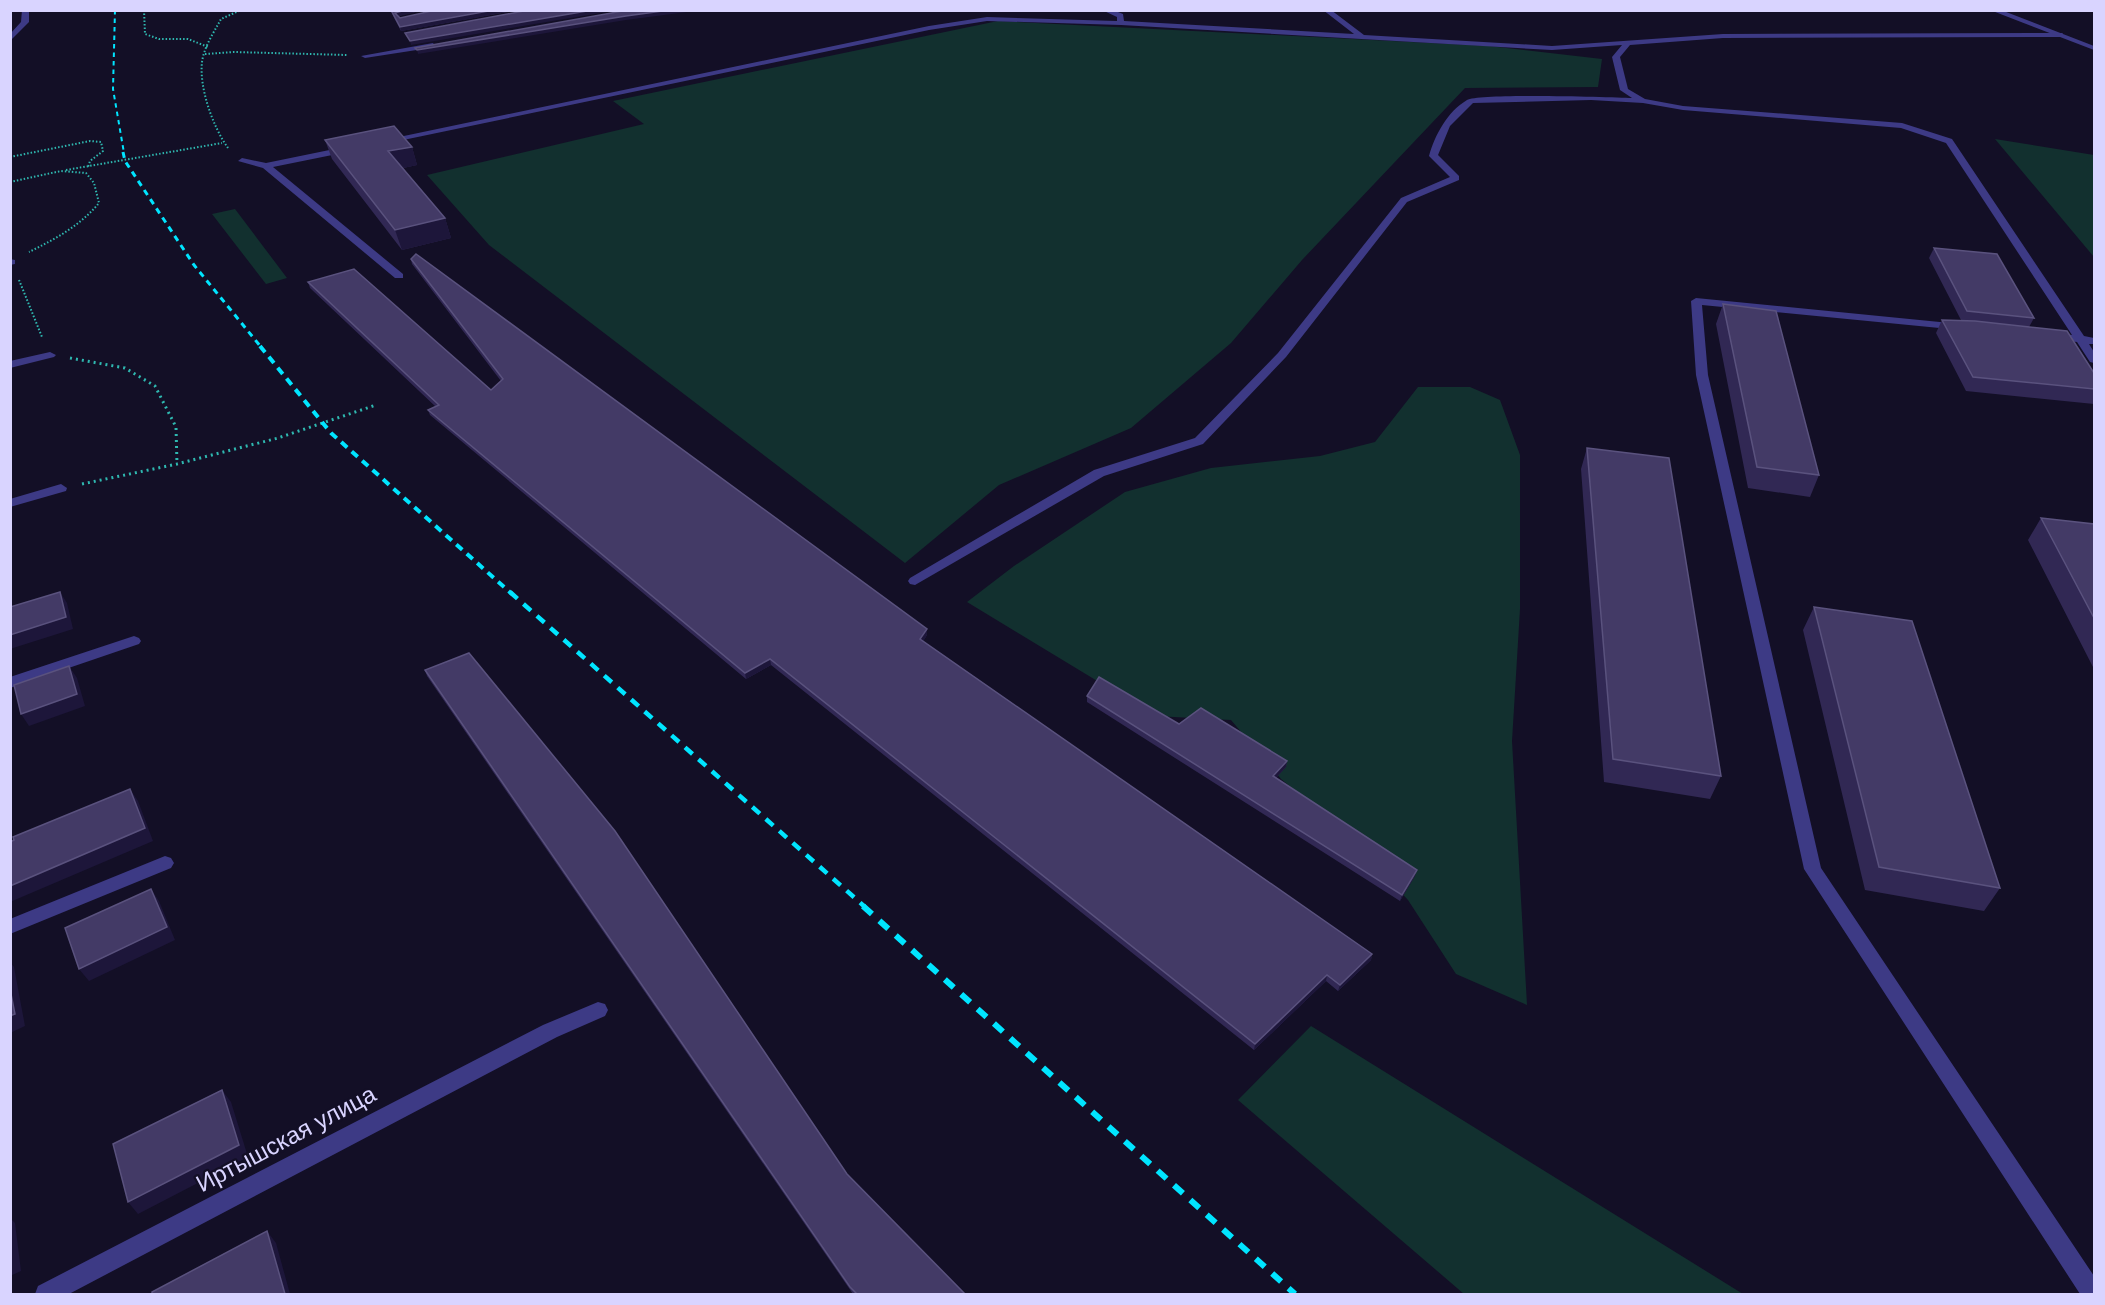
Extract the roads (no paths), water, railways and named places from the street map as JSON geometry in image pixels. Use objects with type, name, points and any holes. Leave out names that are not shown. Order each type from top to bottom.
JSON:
[{"type":"street","points":[[10,39],[25,22],[26,10]]},
{"type":"street","points":[[1105,10],[1120,16],[1122,23]]},
{"type":"street","points":[[1326,10],[1362,37]]},
{"type":"street","points":[[1993,10],[2094,48]]},
{"type":"street","points":[[370,144],[929,28],[987,19],[1122,23],[1552,48],[1723,36],[2060,35]]},
{"type":"street","points":[[365,56],[440,44]]},
{"type":"street","points":[[1627,44],[1616,57],[1624,90],[1643,101]]},
{"type":"street","points":[[915,581],[1100,473],[1199,441],[1282,355],[1404,200],[1456,178],[1433,156],[1438,136],[1457,112],[1471,101],[1591,98],[1643,101],[1683,108],[1902,126],[1949,141],[2094,360]]},
{"type":"street","points":[[242,161],[266,166],[359,147]]},
{"type":"street","points":[[266,166],[399,276]]},
{"type":"street","points":[[1978,329],[1696,301],[1702,375],[1813,869],[2093,1294]]},
{"type":"street","points":[[2046,336],[2094,341]]},
{"type":"street","points":[[10,365],[50,355]]},
{"type":"street","points":[[10,503],[61,488]]},
{"type":"street","points":[[10,683],[134,642]]},
{"type":"street","points":[[10,927],[165,863]]},
{"type":"street","name":"Иртышская улица","points":[[46,1294],[550,1031],[598,1010]]},
{"type":"railway","points":[[115,10],[113,89],[124,153]]},
{"type":"railway","points":[[123,152],[125,161],[194,265],[261,347]]},
{"type":"railway","points":[[260,346],[331,433],[512,594]]},
{"type":"railway","points":[[510,592],[865,907]]},
{"type":"railway","points":[[863,906],[1295,1294]]}]
